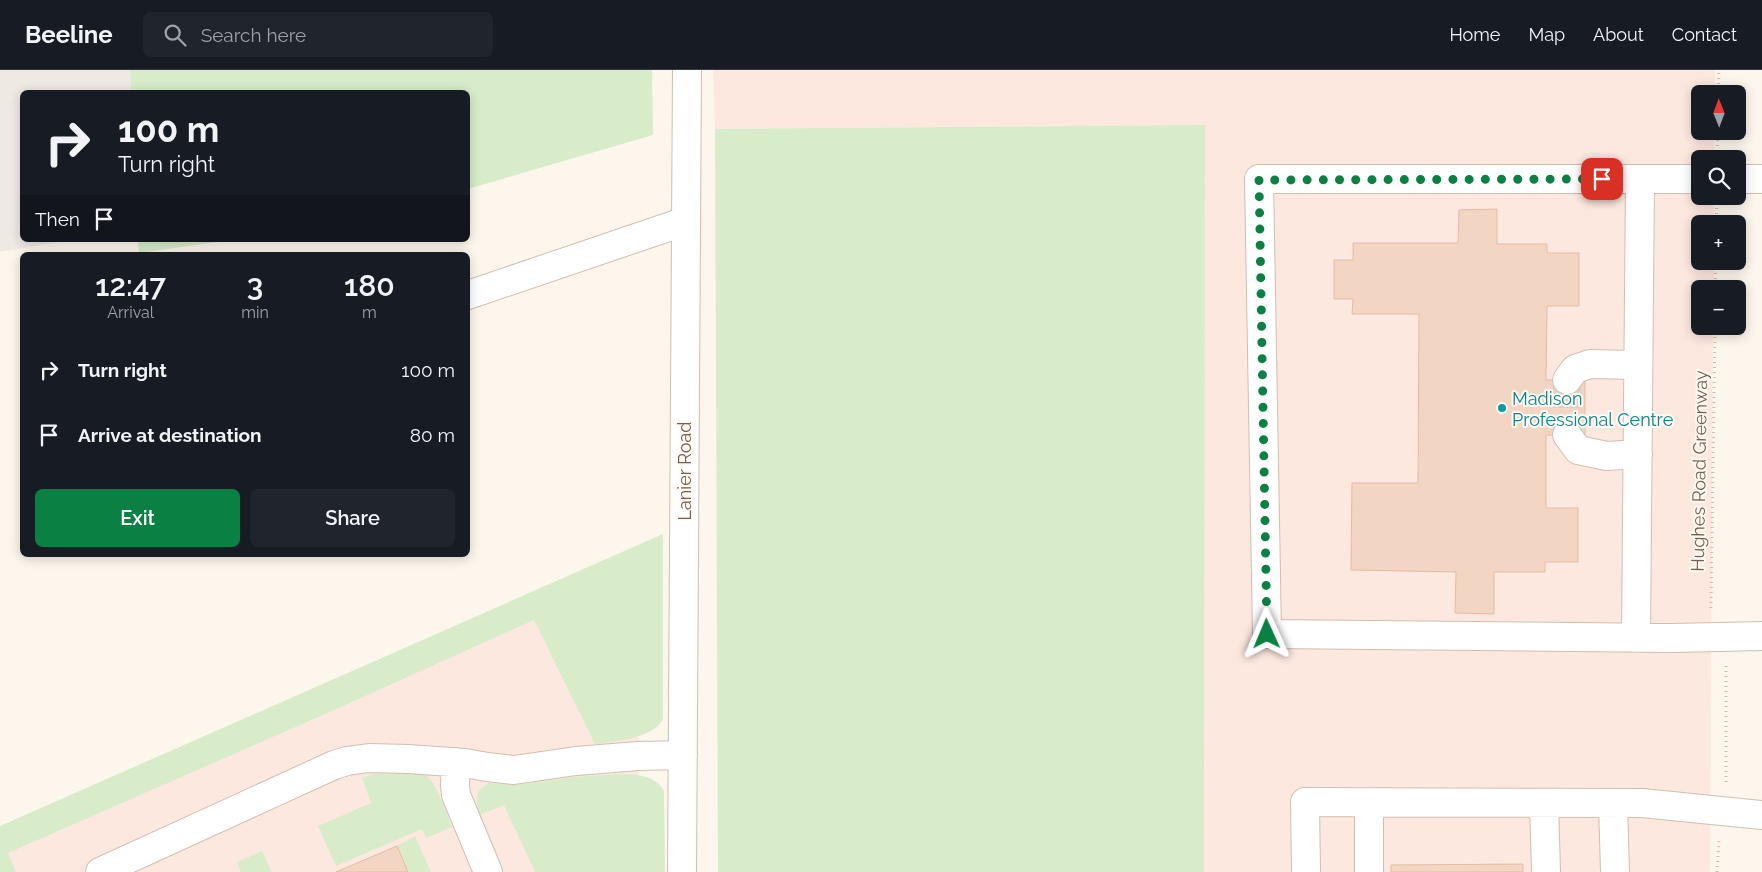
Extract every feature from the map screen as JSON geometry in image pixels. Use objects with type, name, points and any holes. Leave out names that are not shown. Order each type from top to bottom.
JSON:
[{"type":"street","name":"Lanier Road","points":[[682,872],[687,70]]},
{"type":"street","points":[[1746,179],[1762,178]]},
{"type":"street","points":[[1636,637],[1640,179]]},
{"type":"street","points":[[1691,179],[1259,180],[1267,634],[1636,637],[1762,636]]},
{"type":"street","points":[[470,294],[686,221]]},
{"type":"street","points":[[1567,380],[1575,368],[1590,364],[1638,365]]},
{"type":"street","points":[[1567,436],[1578,450],[1607,456],[1638,454]]},
{"type":"street","points":[[100,872],[340,763],[369,758],[408,758],[514,770],[638,756],[682,755]]},
{"type":"street","points":[[456,762],[456,795],[488,872]]},
{"type":"street","points":[[1306,872],[1305,802],[1642,803],[1762,815]]},
{"type":"street","points":[[1369,803],[1369,872]]},
{"type":"street","points":[[1544,803],[1546,872]]},
{"type":"street","points":[[1614,803],[1615,872]]},
{"type":"path","points":[[1718,70],[1718,85]]},
{"type":"path","name":"Hughes Road Greenway","points":[[1710,617],[1715,335]]},
{"type":"path","points":[[1726,658],[1726,792]]},
{"type":"path","points":[[1718,872],[1719,834]]},
{"type":"shaded area","points":[[0,70],[130,70],[131,90],[20,90],[20,242],[58,242],[0,252]]},
{"type":"shaded area","points":[[713,70],[1715,70],[1715,85],[1691,85],[1691,140],[1714,140],[1714,150],[1691,150],[1691,205],[1714,205],[1714,215],[1691,215],[1691,270],[1714,270],[1714,280],[1691,280],[1691,335],[1713,335],[1710,872],[1204,872],[1205,125],[715,129]]},
{"type":"shaded area","points":[[639,550],[638,872],[0,872],[0,835]]},
{"type":"green space","points":[[130,70],[652,70],[653,135],[470,188],[470,90],[131,90]]},
{"type":"green space","points":[[1205,125],[1204,872],[718,872],[715,129]]},
{"type":"green space","points":[[138,242],[217,242],[146,252],[139,252]]},
{"type":"green space","points":[[663,534],[663,719],[651,731],[632,738],[595,744],[534,620],[8,853],[16,872],[0,872],[0,826]]},
{"type":"green space","points":[[423,773],[437,790],[452,827],[426,838],[422,829],[336,866],[318,826],[371,803],[362,778],[373,774]]},
{"type":"green space","points":[[616,774],[649,778],[660,785],[664,791],[665,872],[535,872],[504,805],[480,815],[478,808],[479,790],[489,783],[516,785],[573,777]]},
{"type":"green space","points":[[415,836],[431,872],[408,872],[397,846]]},
{"type":"green space","points":[[262,851],[272,872],[241,872],[237,862]]},
{"type":"building","name":"Madison Professional Centre","points":[[1497,209],[1497,244],[1547,244],[1547,253],[1579,253],[1579,306],[1547,306],[1546,380],[1585,380],[1585,436],[1546,435],[1546,508],[1578,508],[1578,562],[1545,562],[1545,572],[1494,572],[1494,614],[1455,613],[1456,572],[1351,570],[1352,483],[1418,483],[1419,314],[1352,314],[1353,299],[1334,299],[1334,260],[1353,260],[1353,243],[1458,243],[1459,210]]},
{"type":"building","points":[[397,846],[408,872],[336,872]]},
{"type":"building","points":[[1523,864],[1523,872],[1391,872],[1391,865]]},
{"type":"tunnel","points":[[1567,380],[1567,435]]},
{"type":"place","name":"Madison Professional Centre","points":[[1502,408]]},
{"type":"route","points":[[1267,634],[1259,180],[1602,179]]}]
